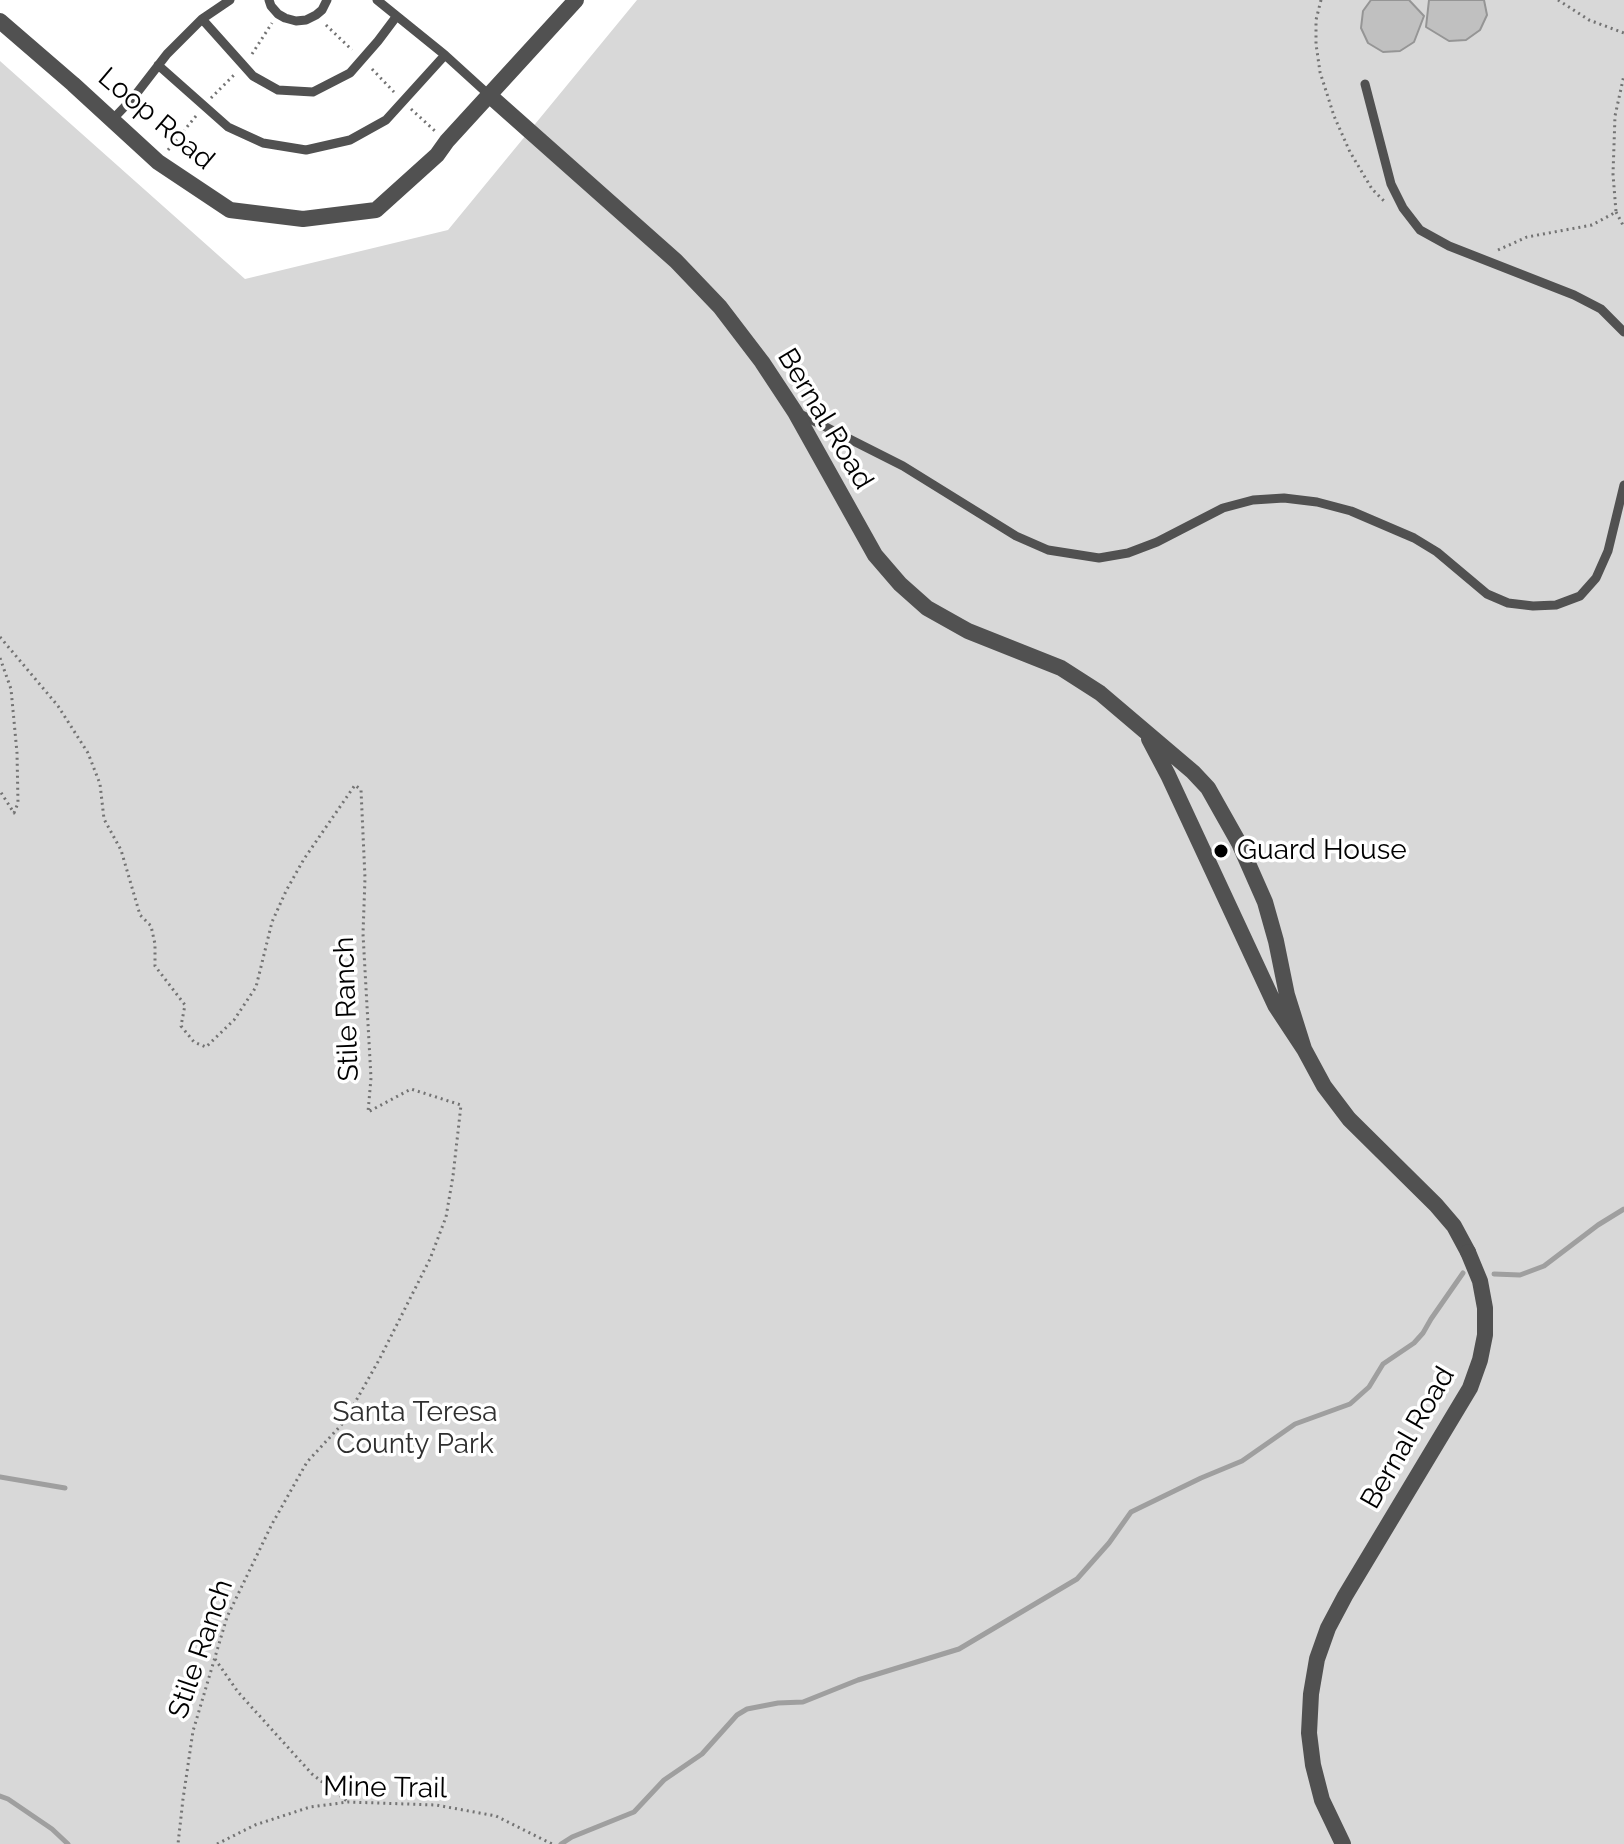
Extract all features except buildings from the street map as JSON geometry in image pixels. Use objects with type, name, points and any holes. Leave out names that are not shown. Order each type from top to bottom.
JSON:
[{"type":"street","name":"Loop Road","points":[[0,21],[158,162],[230,210],[303,219],[376,210],[437,155],[576,0]]},
{"type":"street","name":"Bernal Road","points":[[489,95],[676,261],[720,307],[795,412],[875,555],[900,584],[927,608],[968,631],[1061,668],[1100,693],[1208,788],[1232,830],[1265,902],[1287,995],[1304,1049]]},
{"type":"street","name":"Bernal Road","points":[[1143,728],[1168,775],[1268,991],[1324,1086],[1349,1119],[1454,1226],[1480,1281],[1485,1308],[1485,1335],[1470,1388],[1345,1596],[1328,1628],[1317,1659],[1309,1733],[1313,1765],[1322,1800],[1343,1844]]},
{"type":"lane","points":[[112,120],[202,19],[230,0]]},
{"type":"lane","points":[[269,0],[278,14],[296,21],[316,15],[327,0]]},
{"type":"lane","points":[[377,0],[489,95]]},
{"type":"lane","points":[[202,19],[253,76],[278,90],[313,92],[350,73],[396,17]]},
{"type":"lane","points":[[158,65],[228,127],[263,143],[306,150],[350,140],[386,120],[445,55]]},
{"type":"lane","points":[[1365,84],[1391,184],[1403,208],[1420,230],[1449,246],[1574,295],[1601,309],[1624,332]]},
{"type":"lane","points":[[795,412],[903,466],[1016,536],[1048,550],[1099,558],[1128,553],[1157,542],[1223,508],[1253,500],[1284,498],[1351,511],[1414,538],[1437,552],[1487,594],[1508,603],[1533,606],[1556,605],[1580,596],[1596,578],[1608,551],[1624,485]]},
{"type":"path","points":[[1321,0],[1316,20],[1316,44],[1320,72],[1334,116],[1350,152],[1372,189],[1389,207],[1412,219]]},
{"type":"path","points":[[1558,0],[1589,20],[1624,33]]},
{"type":"path","points":[[158,162],[203,106],[245,64],[278,14]]},
{"type":"path","points":[[316,15],[447,141]]},
{"type":"path","points":[[1624,75],[1615,116],[1613,174],[1616,212],[1624,227]]},
{"type":"path","points":[[1480,258],[1527,237],[1592,225],[1616,212]]},
{"type":"path","name":"Stile Ranch","points":[[0,637],[58,706],[88,753],[100,784],[104,819],[121,850],[140,915],[151,926],[155,966],[185,1005],[181,1026],[194,1042],[206,1047],[234,1020],[256,987],[272,922],[286,891],[355,785],[361,790],[365,878],[363,934],[371,1078],[368,1112],[411,1089],[461,1105],[446,1217],[430,1259],[344,1422],[307,1462],[272,1524],[227,1617],[193,1731],[178,1844]]},
{"type":"path","points":[[0,658],[11,689],[17,753],[18,803],[14,813],[0,791]]},
{"type":"path","points":[[215,1659],[238,1692],[312,1774],[348,1802]]},
{"type":"path","name":"Mine Trail","points":[[217,1844],[255,1825],[310,1807],[348,1802],[436,1805],[496,1816],[552,1844]]},
{"type":"green space","name":"Santa Teresa County Park","points":[[637,0],[1624,0],[1624,1844],[0,1844],[0,61],[245,279],[448,230]]},
{"type":"waterway","points":[[1494,1274],[1520,1275],[1544,1266],[1624,1209]]},
{"type":"waterway","points":[[561,1844],[634,1812],[664,1780],[702,1754],[737,1715],[747,1709],[803,1702],[858,1680],[959,1649],[1077,1579],[1131,1512],[1242,1461],[1295,1424],[1350,1404],[1369,1387],[1383,1364],[1423,1333],[1463,1273]]},
{"type":"waterway","points":[[0,1477],[65,1488]]},
{"type":"waterway","points":[[0,1796],[52,1829],[68,1844]]},
{"type":"place","name":"Guard House","points":[[1221,851]]}]
